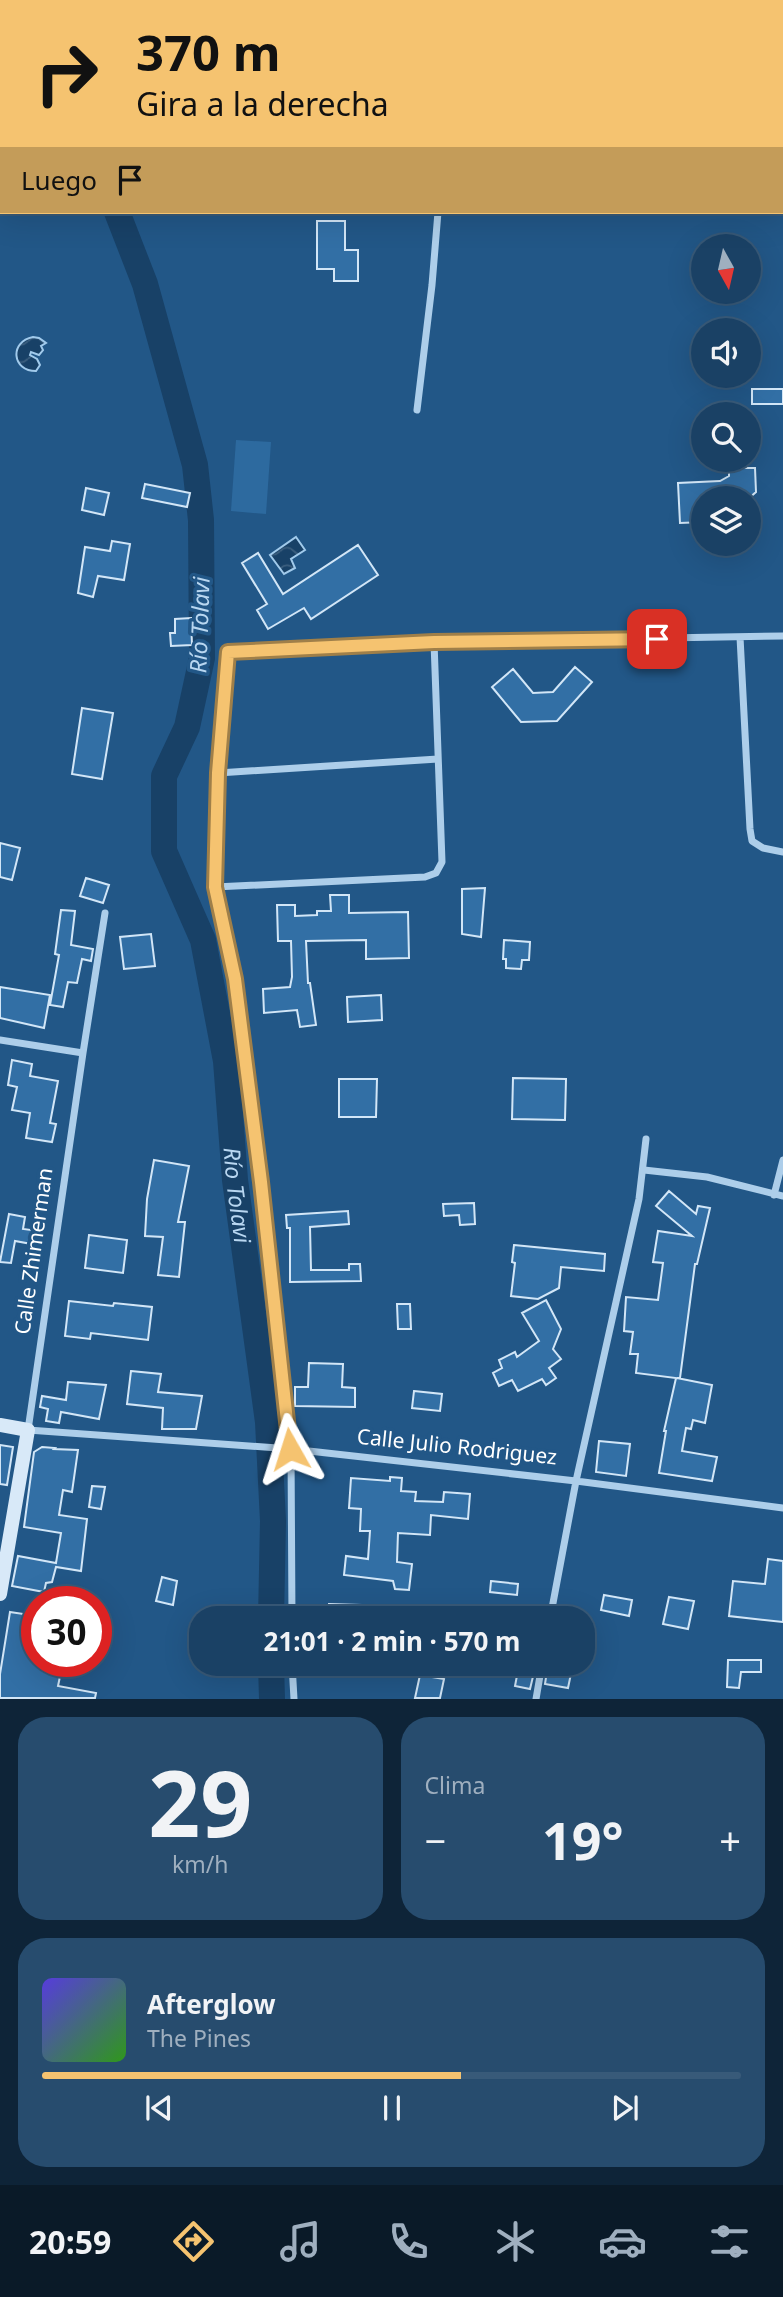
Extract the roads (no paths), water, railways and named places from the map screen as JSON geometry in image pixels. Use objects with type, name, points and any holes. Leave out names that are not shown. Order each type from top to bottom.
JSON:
[{"type":"main road","name":"Calle Julio Rodriguez","points":[[0,1425],[28,1430]]},
{"type":"main road","name":"Calle Zhimerman","points":[[0,1594],[28,1430]]},
{"type":"street","points":[[417,410],[438,214]]},
{"type":"street","points":[[292,1606],[290,1449],[261,1182],[235,979],[215,887],[218,773],[228,652],[434,642],[783,636]]},
{"type":"street","points":[[740,638],[752,841],[763,848],[783,852]]},
{"type":"street","points":[[215,887],[425,877],[436,873],[442,862],[434,642]]},
{"type":"street","points":[[218,773],[438,759]]},
{"type":"street","name":"Calle Zhimerman","points":[[28,1430],[105,913]]},
{"type":"street","points":[[0,1040],[83,1053]]},
{"type":"street","points":[[552,1606],[576,1480],[644,1170],[646,1139]]},
{"type":"street","points":[[644,1170],[707,1177],[779,1196],[783,1160]]},
{"type":"street","name":"Calle Julio Rodriguez","points":[[28,1430],[290,1449],[576,1480],[783,1508]]},
{"type":"street","points":[[293,1676],[294,1699]]},
{"type":"street","points":[[536,1699],[540,1676]]},
{"type":"water","points":[[33,337],[46,343],[41,346],[43,350],[39,355],[31,352],[30,355],[37,359],[40,365],[36,371],[22,366],[16,356],[20,344]]},
{"type":"water","points":[[296,537],[305,550],[291,559],[295,568],[284,574],[270,555]]},
{"type":"waterway","name":"Río Tolavi","points":[[118,214],[145,284],[195,465],[201,520],[202,658],[187,727],[164,776],[164,851],[203,940],[226,1061],[235,1180],[268,1422],[273,1521],[271,1606]]},
{"type":"waterway","name":"Río Tolavi","points":[[271,1676],[272,1699]]}]
